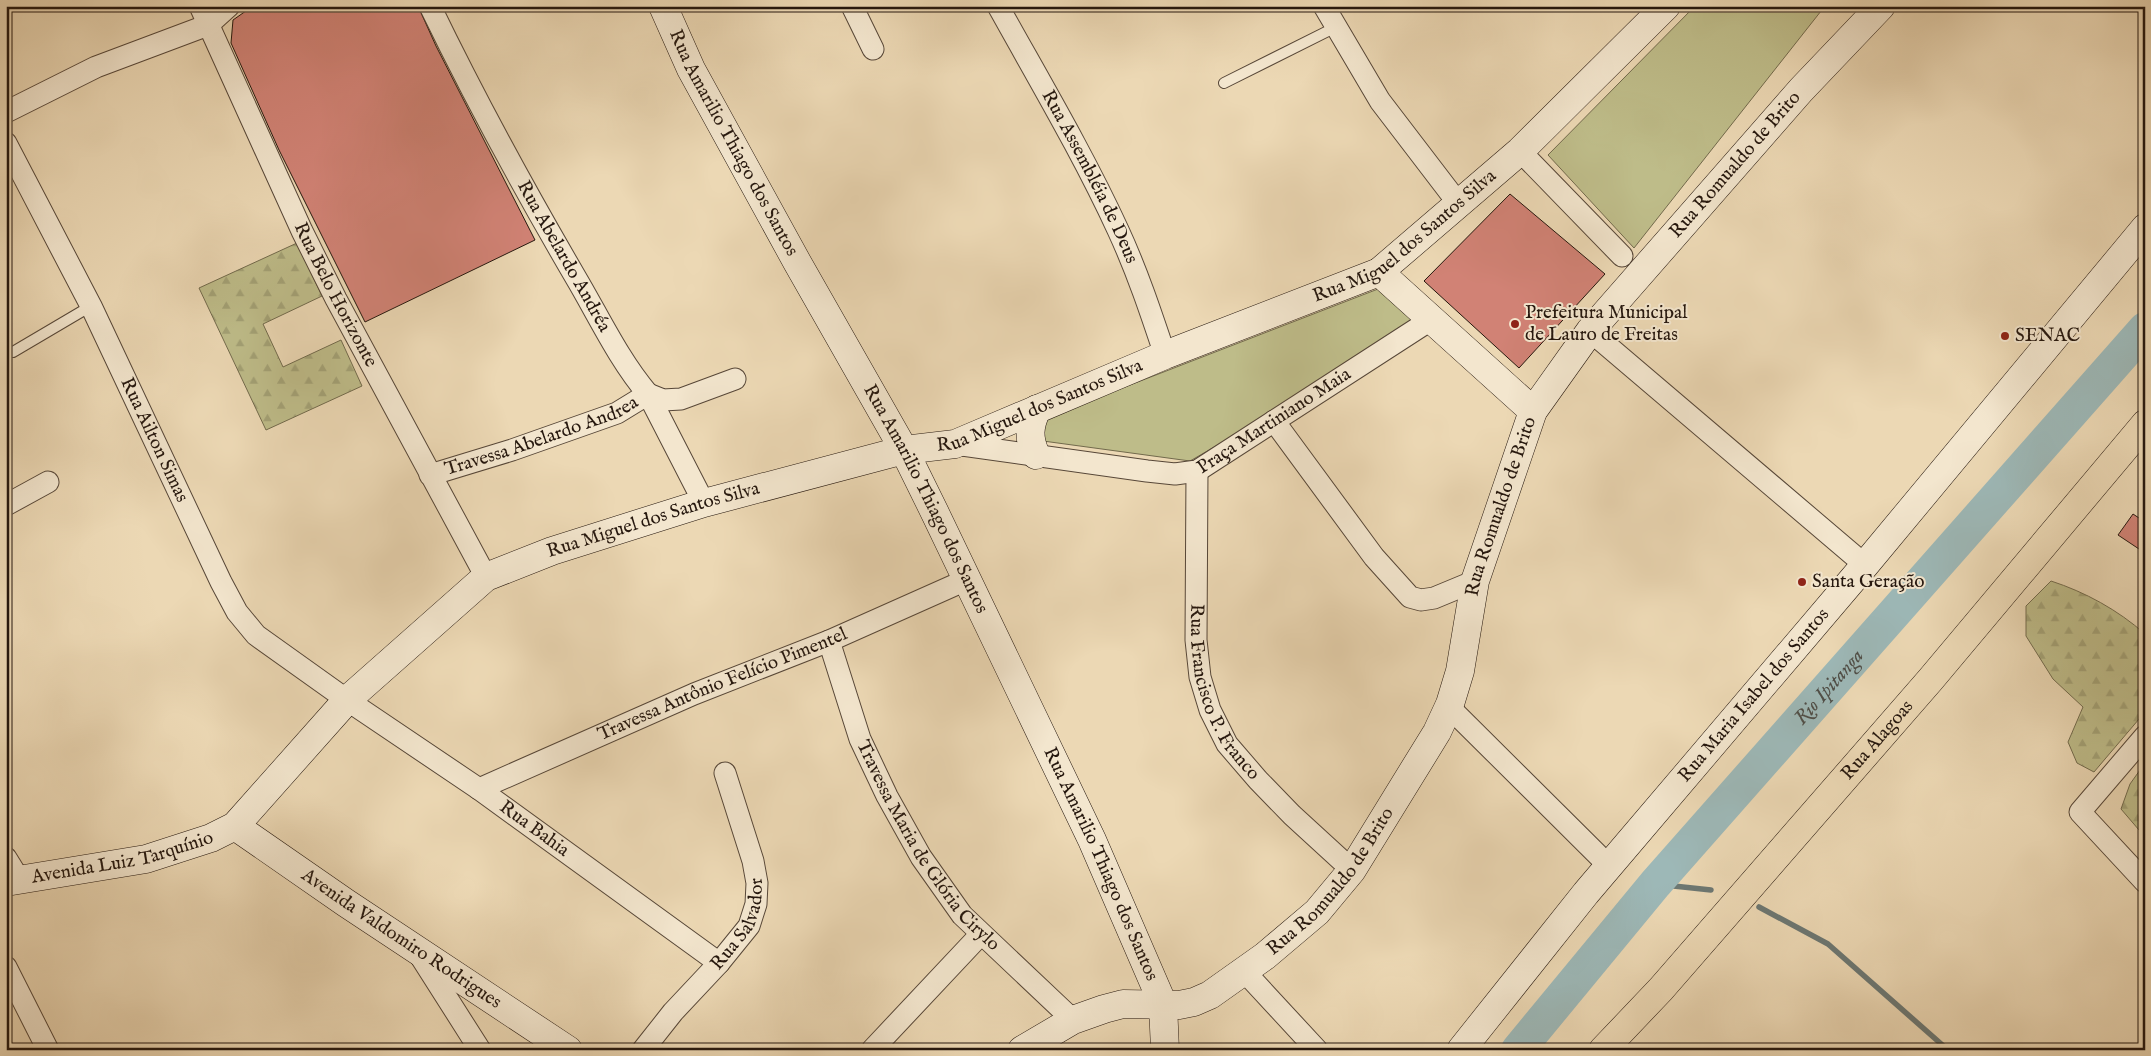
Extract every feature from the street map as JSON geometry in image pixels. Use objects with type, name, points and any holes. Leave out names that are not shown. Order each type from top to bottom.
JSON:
[{"type":"main road","name":"Rua Alagoas","points":[[1603,1050],[1661,989],[1931,679],[2145,424]]},
{"type":"street","points":[[6,112],[96,67],[229,6]]},
{"type":"street","name":"Rua Abelardo Andréa","points":[[430,6],[456,60],[535,208],[638,382],[648,394],[704,503]]},
{"type":"street","name":"Rua Amarilio Thiago dos Santos","points":[[663,6],[691,69],[797,262],[904,450],[1092,840],[1163,1004]]},
{"type":"street","points":[[852,6],[873,49]]},
{"type":"street","name":"Rua Assembléia de Deus","points":[[998,6],[1079,151],[1118,230],[1136,271],[1165,355]]},
{"type":"street","points":[[1324,6],[1380,101],[1458,203]]},
{"type":"street","name":"Rua Miguel dos Santos Silva","points":[[235,826],[347,700],[486,577],[552,551],[704,503],[904,450],[955,444],[1165,355],[1379,272],[1520,151],[1666,6]]},
{"type":"street","name":"Rua Romualdo de Brito","points":[[1163,1004],[1179,1005],[1194,1002],[1224,987],[1317,912],[1352,870],[1437,732],[1449,707],[1460,671],[1475,581],[1533,411],[1590,331],[1801,90],[1881,6]]},
{"type":"street","name":"Rua Belo Horizonte","points":[[204,16],[306,240],[486,577]]},
{"type":"street","name":"Rua Ailton Simas","points":[[6,143],[90,306],[237,612],[256,635],[347,700]]},
{"type":"street","points":[[1520,151],[1622,256]]},
{"type":"street","name":"Rua Maria Isabel dos Santos","points":[[1461,1050],[1609,866],[1865,565],[2145,228]]},
{"type":"street","points":[[1379,272],[1533,411]]},
{"type":"street","name":"Praça Martiniano Maia","points":[[955,444],[1147,472],[1176,474],[1197,470],[1432,319]]},
{"type":"street","points":[[1590,331],[1865,565]]},
{"type":"street","name":"Travessa Abelardo Andrea","points":[[430,475],[512,450],[618,413],[648,394],[662,400],[681,399],[735,379]]},
{"type":"street","points":[[1036,455],[1030,444],[1029,431],[1037,409]]},
{"type":"street","points":[[1274,421],[1374,557],[1410,597],[1421,600],[1434,598],[1475,581]]},
{"type":"street","name":"Rua Francisco P. Franco","points":[[1197,470],[1196,640],[1200,677],[1210,710],[1227,744],[1258,780],[1292,815],[1352,870]]},
{"type":"street","points":[[6,505],[48,482]]},
{"type":"street","name":"Travessa Antônio Felício Pimentel","points":[[479,789],[694,694],[829,641],[966,580]]},
{"type":"street","name":"Travessa Maria de Glória Cirylo","points":[[829,641],[860,739],[887,796],[921,857],[962,915],[1073,1020]]},
{"type":"street","name":"Rua Bahia","points":[[347,700],[479,789],[719,963]]},
{"type":"street","points":[[1449,707],[1609,866]]},
{"type":"street","points":[[2145,736],[2080,812],[2145,882]]},
{"type":"street","name":"Rua Salvador","points":[[643,1050],[673,1012],[719,963],[750,926],[756,904],[757,883],[753,861],[725,773]]},
{"type":"street","name":"Avenida Luiz Tarquínio","points":[[10,873],[146,859],[211,838],[235,826]]},
{"type":"street","name":"Avenida Valdomiro Rodrigues","points":[[235,826],[568,1050]]},
{"type":"street","points":[[872,1050],[981,934]]},
{"type":"street","points":[[416,949],[480,1050]]},
{"type":"street","points":[[6,967],[48,1050]]},
{"type":"street","points":[[1244,971],[1317,1050]]},
{"type":"street","points":[[1022,1050],[1073,1020],[1123,1004],[1163,1004],[1165,1050]]},
{"type":"lane","points":[[1224,83],[1336,27]]},
{"type":"lane","points":[[12,352],[90,306]]},
{"type":"green space","points":[[1695,6],[1825,6],[1634,248],[1548,155]]},
{"type":"green space","points":[[297,243],[322,296],[263,324],[283,367],[341,340],[362,386],[266,430],[199,288]]},
{"type":"green space","points":[[1378,289],[1423,327],[1190,461],[1043,441],[1037,421]]},
{"type":"green space","points":[[2051,581],[2101,603],[2124,617],[2145,634],[2145,712],[2094,772],[2077,763],[2068,742],[2083,707],[2053,679],[2026,636],[2026,606]]},
{"type":"green space","points":[[2145,763],[2145,837],[2121,809],[2130,784]]},
{"type":"building","points":[[253,6],[418,6],[436,46],[535,240],[365,322],[279,150],[231,43],[233,20]]},
{"type":"building","name":"Prefeitura Municipal de Lauro de Freitas","points":[[1510,194],[1605,274],[1519,368],[1424,281]]},
{"type":"building","points":[[2133,514],[2145,522],[2145,553],[2118,535]]},
{"type":"waterway","name":"Rio Ipitanga","points":[[1518,1050],[1655,884],[2145,329]]},
{"type":"waterway","points":[[1655,884],[1711,890]]},
{"type":"waterway","points":[[1759,907],[1828,944],[1948,1050]]},
{"type":"place","name":"Prefeitura Municipal de Lauro de Freitas","points":[[1515,324]]},
{"type":"place","name":"SENAC","points":[[2005,336]]},
{"type":"place","name":"Santa Geração","points":[[1802,582]]}]
